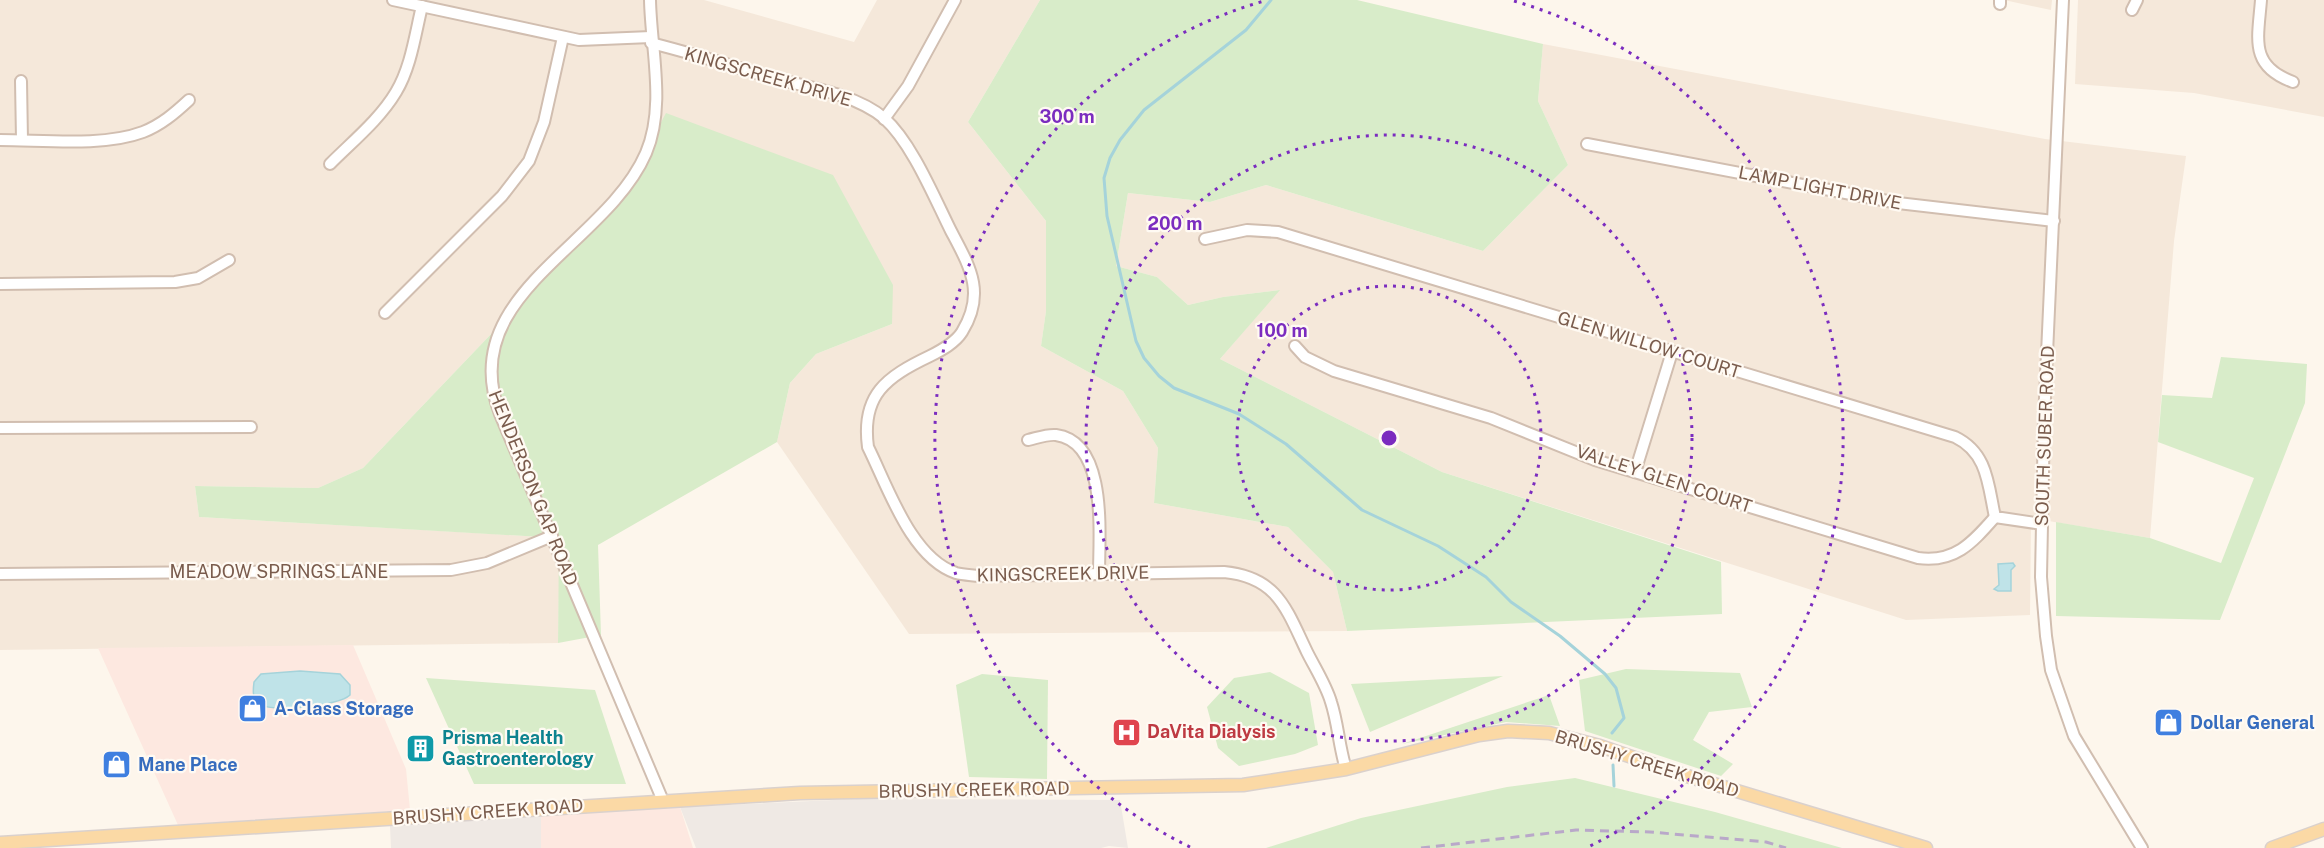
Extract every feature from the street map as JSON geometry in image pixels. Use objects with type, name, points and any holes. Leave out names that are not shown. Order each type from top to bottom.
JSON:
[{"type":"main road","name":"BRUSHY CREEK ROAD","points":[[0,843],[663,801],[875,791],[1231,786],[1299,778],[1346,769],[1479,735],[1508,731],[1549,733],[1600,746],[1687,776],[1926,848]]},
{"type":"main road","points":[[2272,848],[2324,829]]},
{"type":"street","points":[[393,0],[563,37],[605,41],[651,40]]},
{"type":"street","name":"HENDERSON GAP ROAD","points":[[650,0],[656,111],[646,154],[612,206],[520,297],[501,326],[492,355],[490,378],[495,402],[663,801]]},
{"type":"street","points":[[884,118],[908,86],[955,0]]},
{"type":"street","name":"SOUTH SUBER ROAD","points":[[2063,0],[2042,524],[2041,577],[2046,636],[2051,670],[2074,736],[2142,848]]},
{"type":"street","points":[[2261,0],[2260,56],[2272,72],[2293,81]]},
{"type":"street","points":[[330,164],[377,117],[398,90],[410,59],[422,6]]},
{"type":"street","points":[[385,313],[502,196],[529,161],[544,122],[563,37]]},
{"type":"street","name":"KINGSCREEK DRIVE","points":[[651,40],[861,104],[884,118],[914,161],[956,240],[974,280],[975,301],[961,335],[946,348],[913,364],[882,385],[871,402],[867,414],[868,447],[911,533],[925,552],[941,566],[958,574],[979,576],[1224,572],[1245,574],[1265,584],[1284,605],[1331,700],[1346,769]]},
{"type":"street","points":[[21,81],[22,140]]},
{"type":"street","points":[[0,140],[129,136],[159,124],[189,100]]},
{"type":"street","name":"LAMP LIGHT DRIVE","points":[[1587,144],[1898,203],[2054,221]]},
{"type":"street","name":"GLEN WILLOW COURT","points":[[1205,239],[1247,230],[1278,232],[1965,442],[1984,464],[1995,517]]},
{"type":"street","points":[[0,284],[175,282],[198,278],[229,260]]},
{"type":"street","name":"VALLEY GLEN COURT","points":[[1295,346],[1305,357],[1334,370],[1491,418],[1635,472],[1928,559],[1947,558],[1964,550],[1995,517]]},
{"type":"street","points":[[1635,472],[1672,352]]},
{"type":"street","points":[[0,428],[251,427]]},
{"type":"street","points":[[1028,440],[1054,435],[1071,440],[1083,451],[1096,478],[1099,574]]},
{"type":"street","points":[[1995,517],[2042,524]]},
{"type":"street","name":"MEADOW SPRINGS LANE","points":[[0,574],[451,570],[488,563],[552,536]]},
{"type":"shaded area","points":[[0,0],[704,0],[854,42],[877,0],[1040,0],[968,122],[1046,221],[1046,311],[1041,346],[1123,391],[1158,448],[1154,503],[1288,527],[1333,572],[1347,631],[909,634],[777,442],[790,383],[816,354],[892,324],[620,199],[363,468],[318,488],[195,486],[199,517],[560,538],[558,643],[0,650]]},
{"type":"shaded area","points":[[2004,0],[2052,0],[2051,10]]},
{"type":"shaded area","points":[[2078,0],[2324,0],[2324,117],[2194,93],[2075,84]]},
{"type":"shaded area","points":[[1543,44],[2045,139],[2186,156],[2174,241],[2150,538],[2031,518],[2030,615],[1906,620],[1442,472],[1220,359],[1279,290],[1223,297],[1188,305],[1157,277],[1116,266],[1128,193],[1210,202],[1266,185],[1483,251],[1568,165],[1538,101]]},
{"type":"shaded area","name":"A-Class Storage","points":[[353,645],[406,769],[410,810],[178,825],[98,648]]},
{"type":"shaded area","points":[[856,799],[1120,800],[1128,848],[1109,846],[1101,848],[696,848],[680,807]]},
{"type":"shaded area","points":[[680,807],[693,848],[541,848],[541,815]]},
{"type":"shaded area","points":[[541,815],[541,848],[391,848],[390,826]]},
{"type":"green space","points":[[1040,0],[1357,0],[1543,44],[1538,101],[1568,165],[1483,251],[1266,185],[1210,202],[1128,193],[1116,266],[1157,277],[1188,305],[1223,297],[1280,290],[1220,359],[1442,472],[1721,562],[1722,614],[1347,631],[1333,572],[1288,527],[1154,503],[1158,448],[1123,391],[1041,346],[1046,311],[1046,221],[968,122]]},
{"type":"green space","points":[[666,113],[833,175],[893,285],[892,324],[816,354],[790,383],[777,442],[598,545],[601,635],[558,643],[559,538],[199,517],[195,486],[318,488],[363,468],[620,199]]},
{"type":"green space","points":[[2221,357],[2307,364],[2305,403],[2220,620],[2056,616],[2056,522],[2150,538],[2221,563],[2254,478],[2158,442],[2162,395],[2212,398]]},
{"type":"green space","points":[[1626,669],[1740,673],[1752,707],[1709,712],[1693,740],[1733,764],[1721,776],[1585,731],[1579,680]]},
{"type":"green space","points":[[1270,672],[1309,693],[1318,745],[1295,754],[1239,766],[1218,748],[1207,707],[1234,678]]},
{"type":"green space","points":[[982,674],[1048,680],[1047,779],[969,777],[956,685]]},
{"type":"green space","points":[[1503,676],[1370,732],[1351,684]]},
{"type":"green space","points":[[426,678],[595,690],[626,784],[474,784]]},
{"type":"green space","points":[[1549,695],[1560,726],[1506,722],[1402,744]]},
{"type":"green space","points":[[1575,778],[1715,812],[1842,848],[1266,848],[1361,818],[1507,787]]},
{"type":"water","points":[[2013,563],[2015,566],[2011,570],[2011,591],[1994,589],[1999,585],[1998,564]]},
{"type":"water","points":[[300,671],[340,674],[350,685],[350,695],[333,702],[305,707],[266,707],[257,702],[253,694],[254,682],[261,674]]},
{"type":"waterway","points":[[1271,0],[1246,30],[1144,110],[1120,140],[1110,158],[1104,178],[1107,216],[1136,341],[1144,358],[1159,376],[1174,388],[1239,414],[1286,444],[1362,510],[1438,546],[1486,577],[1511,602],[1560,636],[1605,674],[1616,688],[1624,718],[1612,733]]},
{"type":"waterway","points":[[1613,765],[1614,786]]},
{"type":"railway","points":[[1421,848],[1576,830],[1650,832],[1766,842],[1786,848]]},
{"type":"place","name":"A-Class Storage","points":[[253,709]]},
{"type":"place","name":"Dollar General","points":[[2169,723]]},
{"type":"place","name":"DaVita Dialysis","points":[[1126,732]]},
{"type":"place","name":"Prisma Health Gastroenterology","points":[[421,748]]},
{"type":"place","name":"Mane Place","points":[[117,765]]}]
